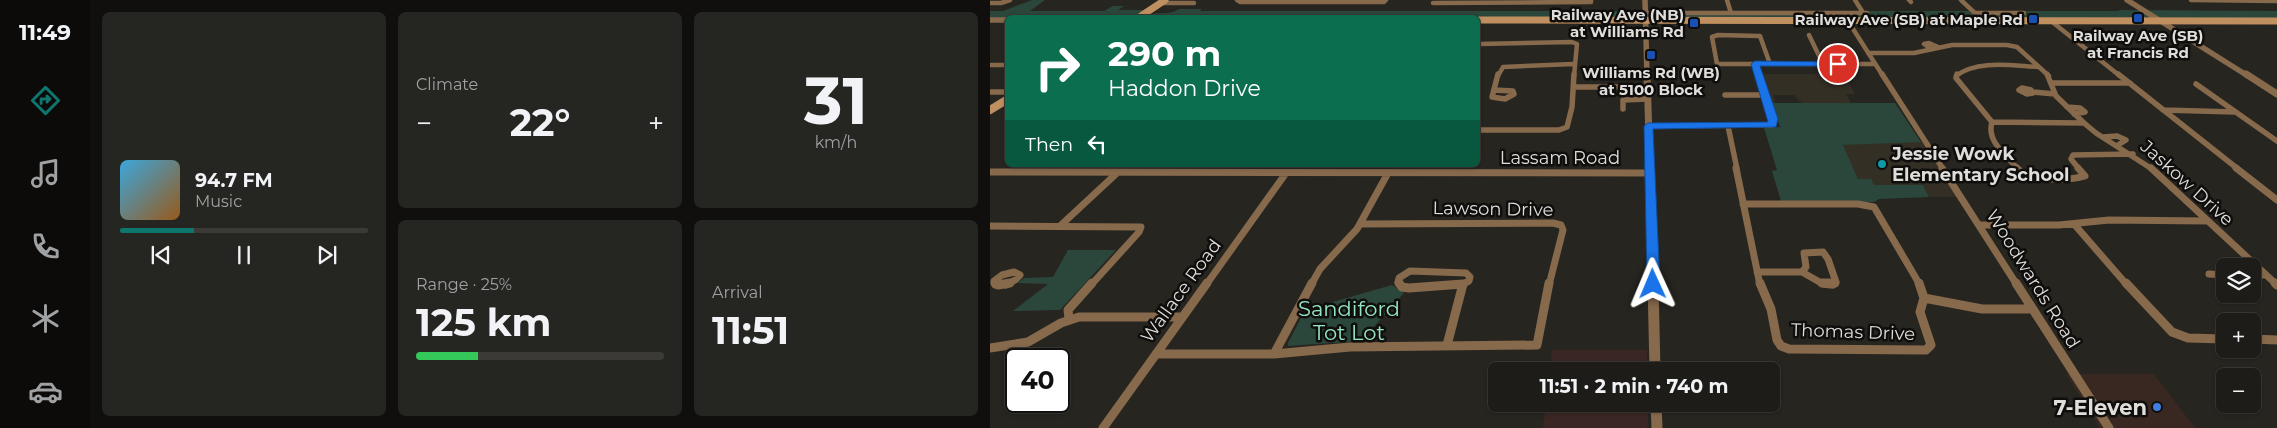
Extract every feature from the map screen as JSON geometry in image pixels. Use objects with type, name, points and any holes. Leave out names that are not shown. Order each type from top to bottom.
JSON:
[{"type":"main road","points":[[1143,15],[1163,2]]},
{"type":"main road","points":[[1480,20],[1645,17],[1848,21],[2277,20]]},
{"type":"main road","points":[[990,110],[1005,101]]},
{"type":"street","points":[[990,3],[1001,3],[1010,0]]},
{"type":"street","points":[[1188,8],[1199,0]]},
{"type":"street","points":[[1434,1],[1591,2],[1591,0]]},
{"type":"street","points":[[1645,0],[1655,362]]},
{"type":"street","points":[[1727,0],[1731,13]]},
{"type":"street","points":[[1855,0],[1863,12],[1860,13]]},
{"type":"street","points":[[1961,0],[1983,21]]},
{"type":"street","points":[[2128,0],[2275,92]]},
{"type":"street","points":[[2190,0],[2277,1]]},
{"type":"street","points":[[1237,1],[1385,1]]},
{"type":"street","points":[[1163,2],[1194,3]]},
{"type":"street","points":[[1645,17],[1731,13],[1868,13]]},
{"type":"street","points":[[1975,13],[2024,13]]},
{"type":"street","points":[[990,20],[1005,20]]},
{"type":"street","name":"Woodwards Road","points":[[1848,21],[2109,428]]},
{"type":"street","points":[[2051,21],[2277,200]]},
{"type":"street","points":[[1809,35],[1823,64]]},
{"type":"street","points":[[1770,64],[1760,36],[1712,36],[1717,64],[1755,64],[1770,64],[1875,64]]},
{"type":"street","points":[[1480,44],[1575,43],[1573,64],[1574,87],[1568,124],[1565,129],[1480,130]]},
{"type":"street","points":[[1931,49],[1924,44],[1929,43],[1938,47]]},
{"type":"street","points":[[1868,53],[1914,52],[1952,45],[2016,46],[2053,83],[2055,94],[2033,92]]},
{"type":"street","points":[[1494,90],[1501,69],[1504,67],[1573,64]]},
{"type":"street","points":[[1648,126],[1772,125],[1773,119],[1755,64]]},
{"type":"street","points":[[990,65],[1005,66]]},
{"type":"street","points":[[2039,67],[1982,67],[1968,69],[1956,76],[1957,81],[1992,122],[2084,123]]},
{"type":"street","points":[[2053,83],[2130,84]]},
{"type":"street","points":[[2196,84],[2277,141]]},
{"type":"street","points":[[1574,87],[1647,87]]},
{"type":"street","points":[[990,92],[1005,92]]},
{"type":"street","name":"Jaskow Drive","points":[[2055,94],[2084,123],[2103,137],[2135,154],[2277,285]]},
{"type":"street","points":[[1725,95],[1765,96]]},
{"type":"street","points":[[1623,109],[1623,100],[1648,99]]},
{"type":"street","points":[[2067,107],[2080,108],[2085,112],[2074,114]]},
{"type":"street","points":[[2163,110],[2235,112]]},
{"type":"street","points":[[1992,122],[1989,131],[1991,138],[2017,170],[2031,177],[2085,176],[2084,172],[2072,159],[2073,155],[2135,154]]},
{"type":"street","name":"Thomas Drive","points":[[1728,126],[1757,272],[1771,309],[1777,340],[1781,346],[1789,349],[1926,350],[1931,345],[1920,312],[1924,298]]},
{"type":"street","points":[[1066,172],[1072,167]]},
{"type":"street","name":"Lassam Road","points":[[990,172],[1650,173]]},
{"type":"street","points":[[1060,226],[1117,172]]},
{"type":"street","name":"Wallace Road","points":[[1103,428],[1286,173]]},
{"type":"street","points":[[1274,354],[1320,269],[1360,224],[1388,173]]},
{"type":"street","points":[[1743,204],[1863,204],[1874,207],[1886,231],[1911,265],[1921,284],[1924,298],[1982,309],[2032,309]]},
{"type":"street","points":[[1980,226],[2074,224],[2096,221],[2207,221]]},
{"type":"street","name":"Lawson Drive","points":[[1360,224],[1553,223],[1561,225],[1563,230],[1542,313],[1537,345],[1447,345]]},
{"type":"street","points":[[2074,224],[2108,264],[2172,332],[2188,338],[2216,339]]},
{"type":"street","points":[[990,226],[1141,227],[1139,232],[1068,310],[1069,320]]},
{"type":"street","points":[[1757,272],[1802,272],[1823,284],[1833,285],[1836,282],[1828,259],[1823,252],[1804,253],[1806,264],[1802,272]]},
{"type":"street","points":[[1156,354],[1274,354],[1350,347],[1447,345],[1463,284],[1470,277],[1466,274],[1410,271],[1399,278],[1398,282],[1402,287],[1410,288],[1463,284]]},
{"type":"street","points":[[2209,274],[2216,274]]},
{"type":"street","points":[[2261,275],[2266,275]]},
{"type":"street","points":[[990,292],[997,286]]},
{"type":"street","points":[[990,348],[1032,344],[1069,320],[1086,317],[1182,317]]},
{"type":"street","points":[[2261,339],[2277,340]]},
{"type":"street","points":[[1656,412],[1657,428]]},
{"type":"shaded area","points":[[1762,74],[1844,74],[1855,94],[1846,94],[1851,103],[1802,103],[1794,95],[1773,95],[1775,103],[1772,103]]},
{"type":"shaded area","points":[[1925,142],[1960,197],[1929,197],[1923,185],[1874,185],[1858,179],[1842,145]]},
{"type":"shaded area","points":[[1552,350],[1647,350],[1647,362],[1551,362]]},
{"type":"shaded area","points":[[2066,374],[2154,374],[2195,428],[2100,428]]},
{"type":"shaded area","points":[[1545,412],[1648,412],[1647,428],[1543,428]]},
{"type":"green space","points":[[1032,0],[1045,0],[1030,11],[1104,11],[1113,6],[1124,6],[1118,10],[1144,10],[1135,15],[1005,15],[1005,19],[990,19],[990,11],[1003,11]]},
{"type":"green space","points":[[1179,9],[1202,9],[1200,11],[1641,11],[1641,14],[1867,14],[1867,11],[1969,11],[1973,15],[2028,14],[2025,11],[2277,11],[2277,19],[1480,18],[1480,15],[1149,15]]},
{"type":"green space","points":[[1580,12],[1639,12],[1639,16],[1584,16]]},
{"type":"green space","points":[[1772,103],[1895,103],[1921,142],[1843,145],[1858,179],[1871,179],[1874,185],[1923,185],[1929,197],[1879,199],[1874,202],[1781,201],[1772,171],[1777,170],[1764,128],[1780,127]]},
{"type":"green space","points":[[1068,250],[1116,250],[1060,310],[1013,311],[1048,284],[1017,283],[1024,278],[1053,277]]},
{"type":"green space","name":"Sandiford Tot Lot","points":[[1392,285],[1404,293],[1361,341],[1288,346],[1305,310]]},
{"type":"place","name":"Railway Ave (SB) at Francis Rd","points":[[2138,18]]},
{"type":"place","name":"Railway Ave (SB) at Maple Rd","points":[[2033,19]]},
{"type":"place","name":"Railway Ave (NB) at Williams Rd","points":[[1694,23]]},
{"type":"place","name":"Williams Rd (WB) at 5100 Block","points":[[1651,55]]},
{"type":"place","name":"Jessie Wowk Elementary School","points":[[1882,164]]},
{"type":"place","name":"7-Eleven","points":[[2157,407]]},
{"type":"route","points":[[1653,284],[1648,126],[1772,125],[1774,123],[1773,119],[1755,64],[1838,64]]}]
